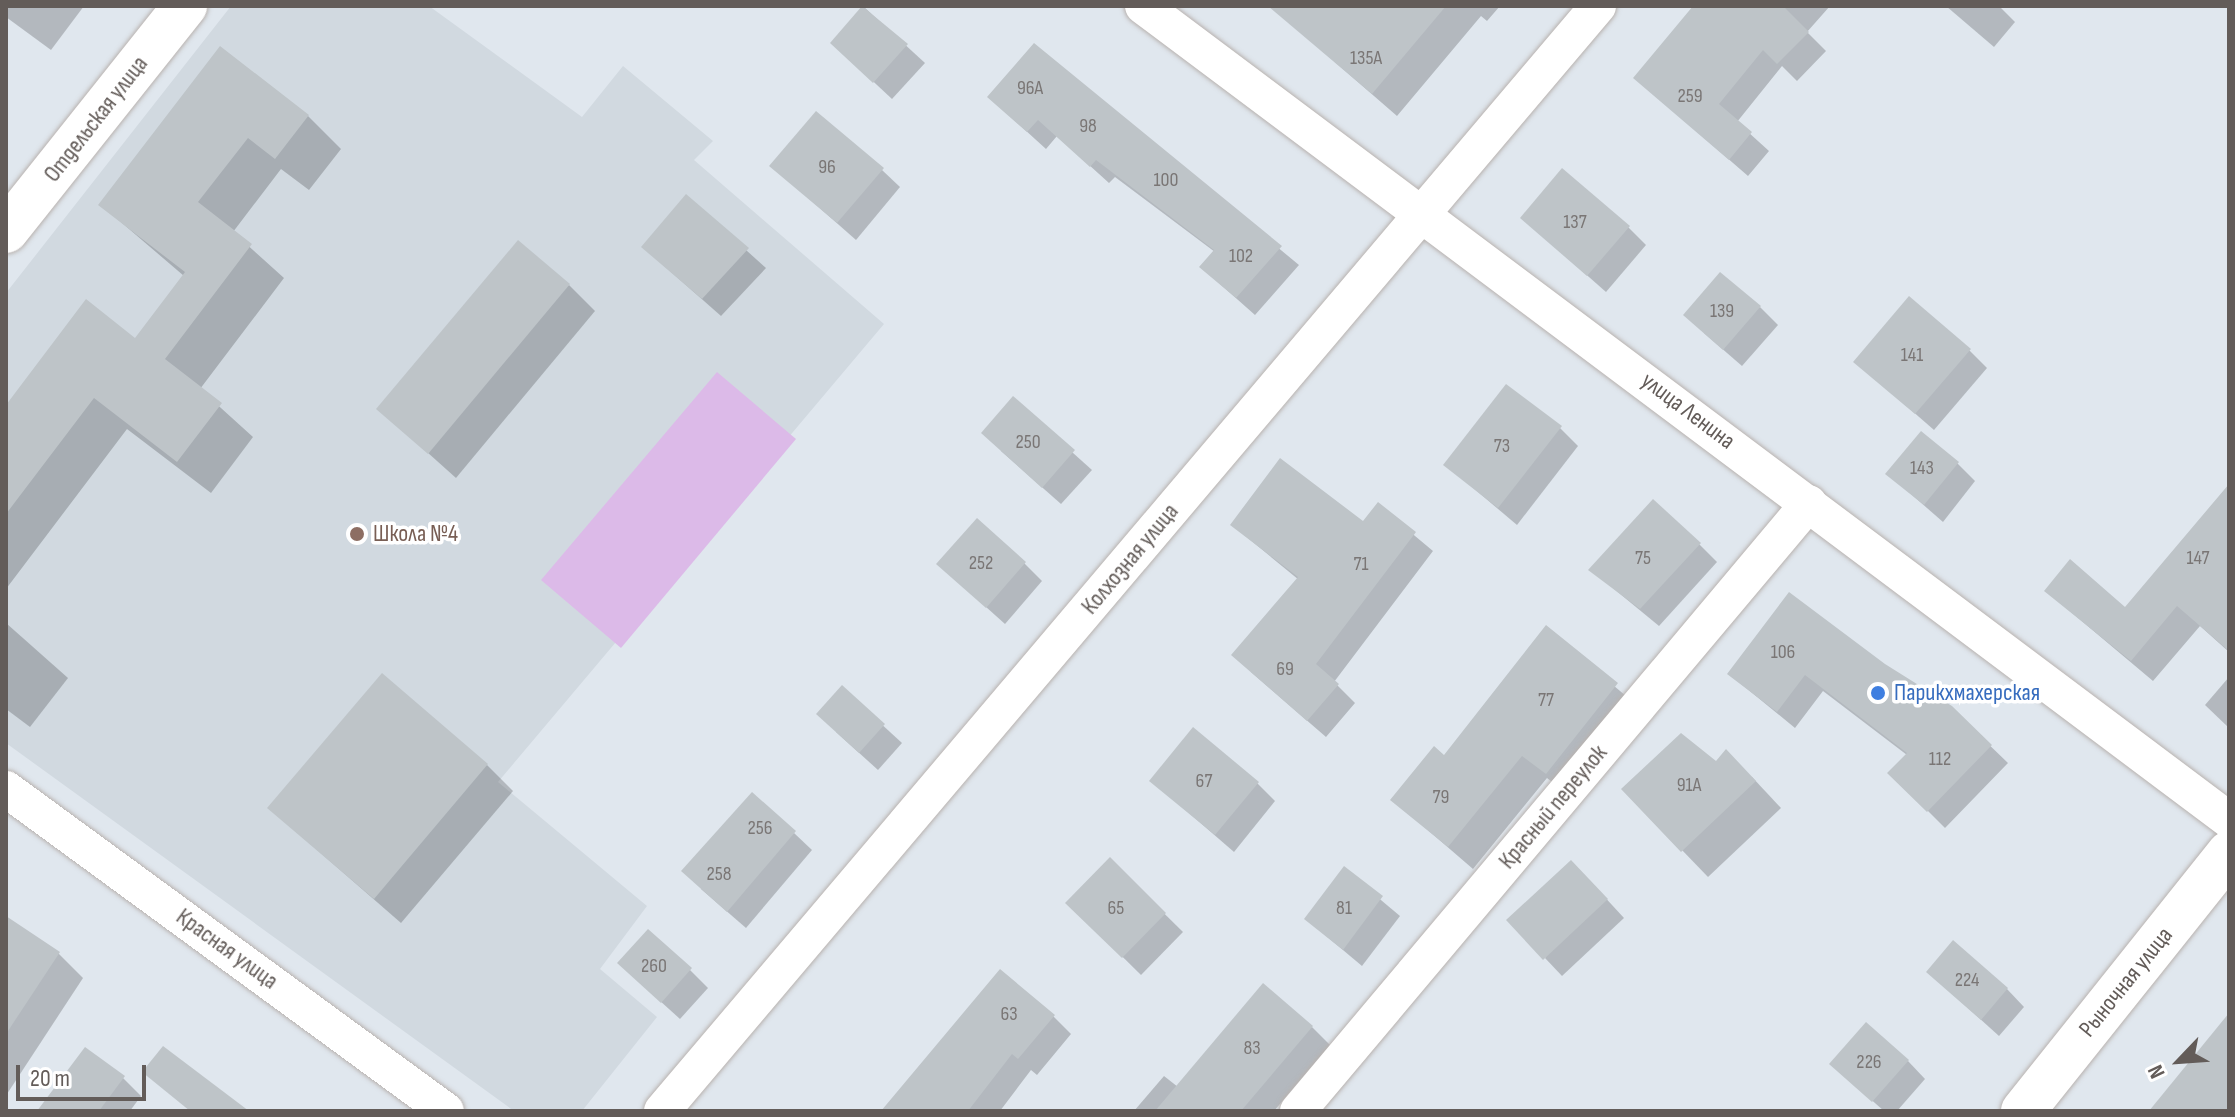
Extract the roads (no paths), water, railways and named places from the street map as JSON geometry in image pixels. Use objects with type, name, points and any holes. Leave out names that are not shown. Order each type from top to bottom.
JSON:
[{"type":"street","name":"Отдельская улица","points":[[6,231],[185,6]]},
{"type":"street","name":"улица Ленина","points":[[1143,6],[1424,212],[2229,820]]},
{"type":"street","name":"Колхозная улица","points":[[662,1111],[1598,6]]},
{"type":"street","name":"Красный переулок","points":[[1298,1111],[1809,503]]},
{"type":"street","name":"Красная улица","points":[[6,789],[446,1111]]},
{"type":"street","name":"Рыночная улица","points":[[2023,1111],[2229,853]]},
{"type":"place","name":"Школа №4","points":[[357,534]]},
{"type":"place","name":"Парикхмахерская","points":[[1878,693]]}]
